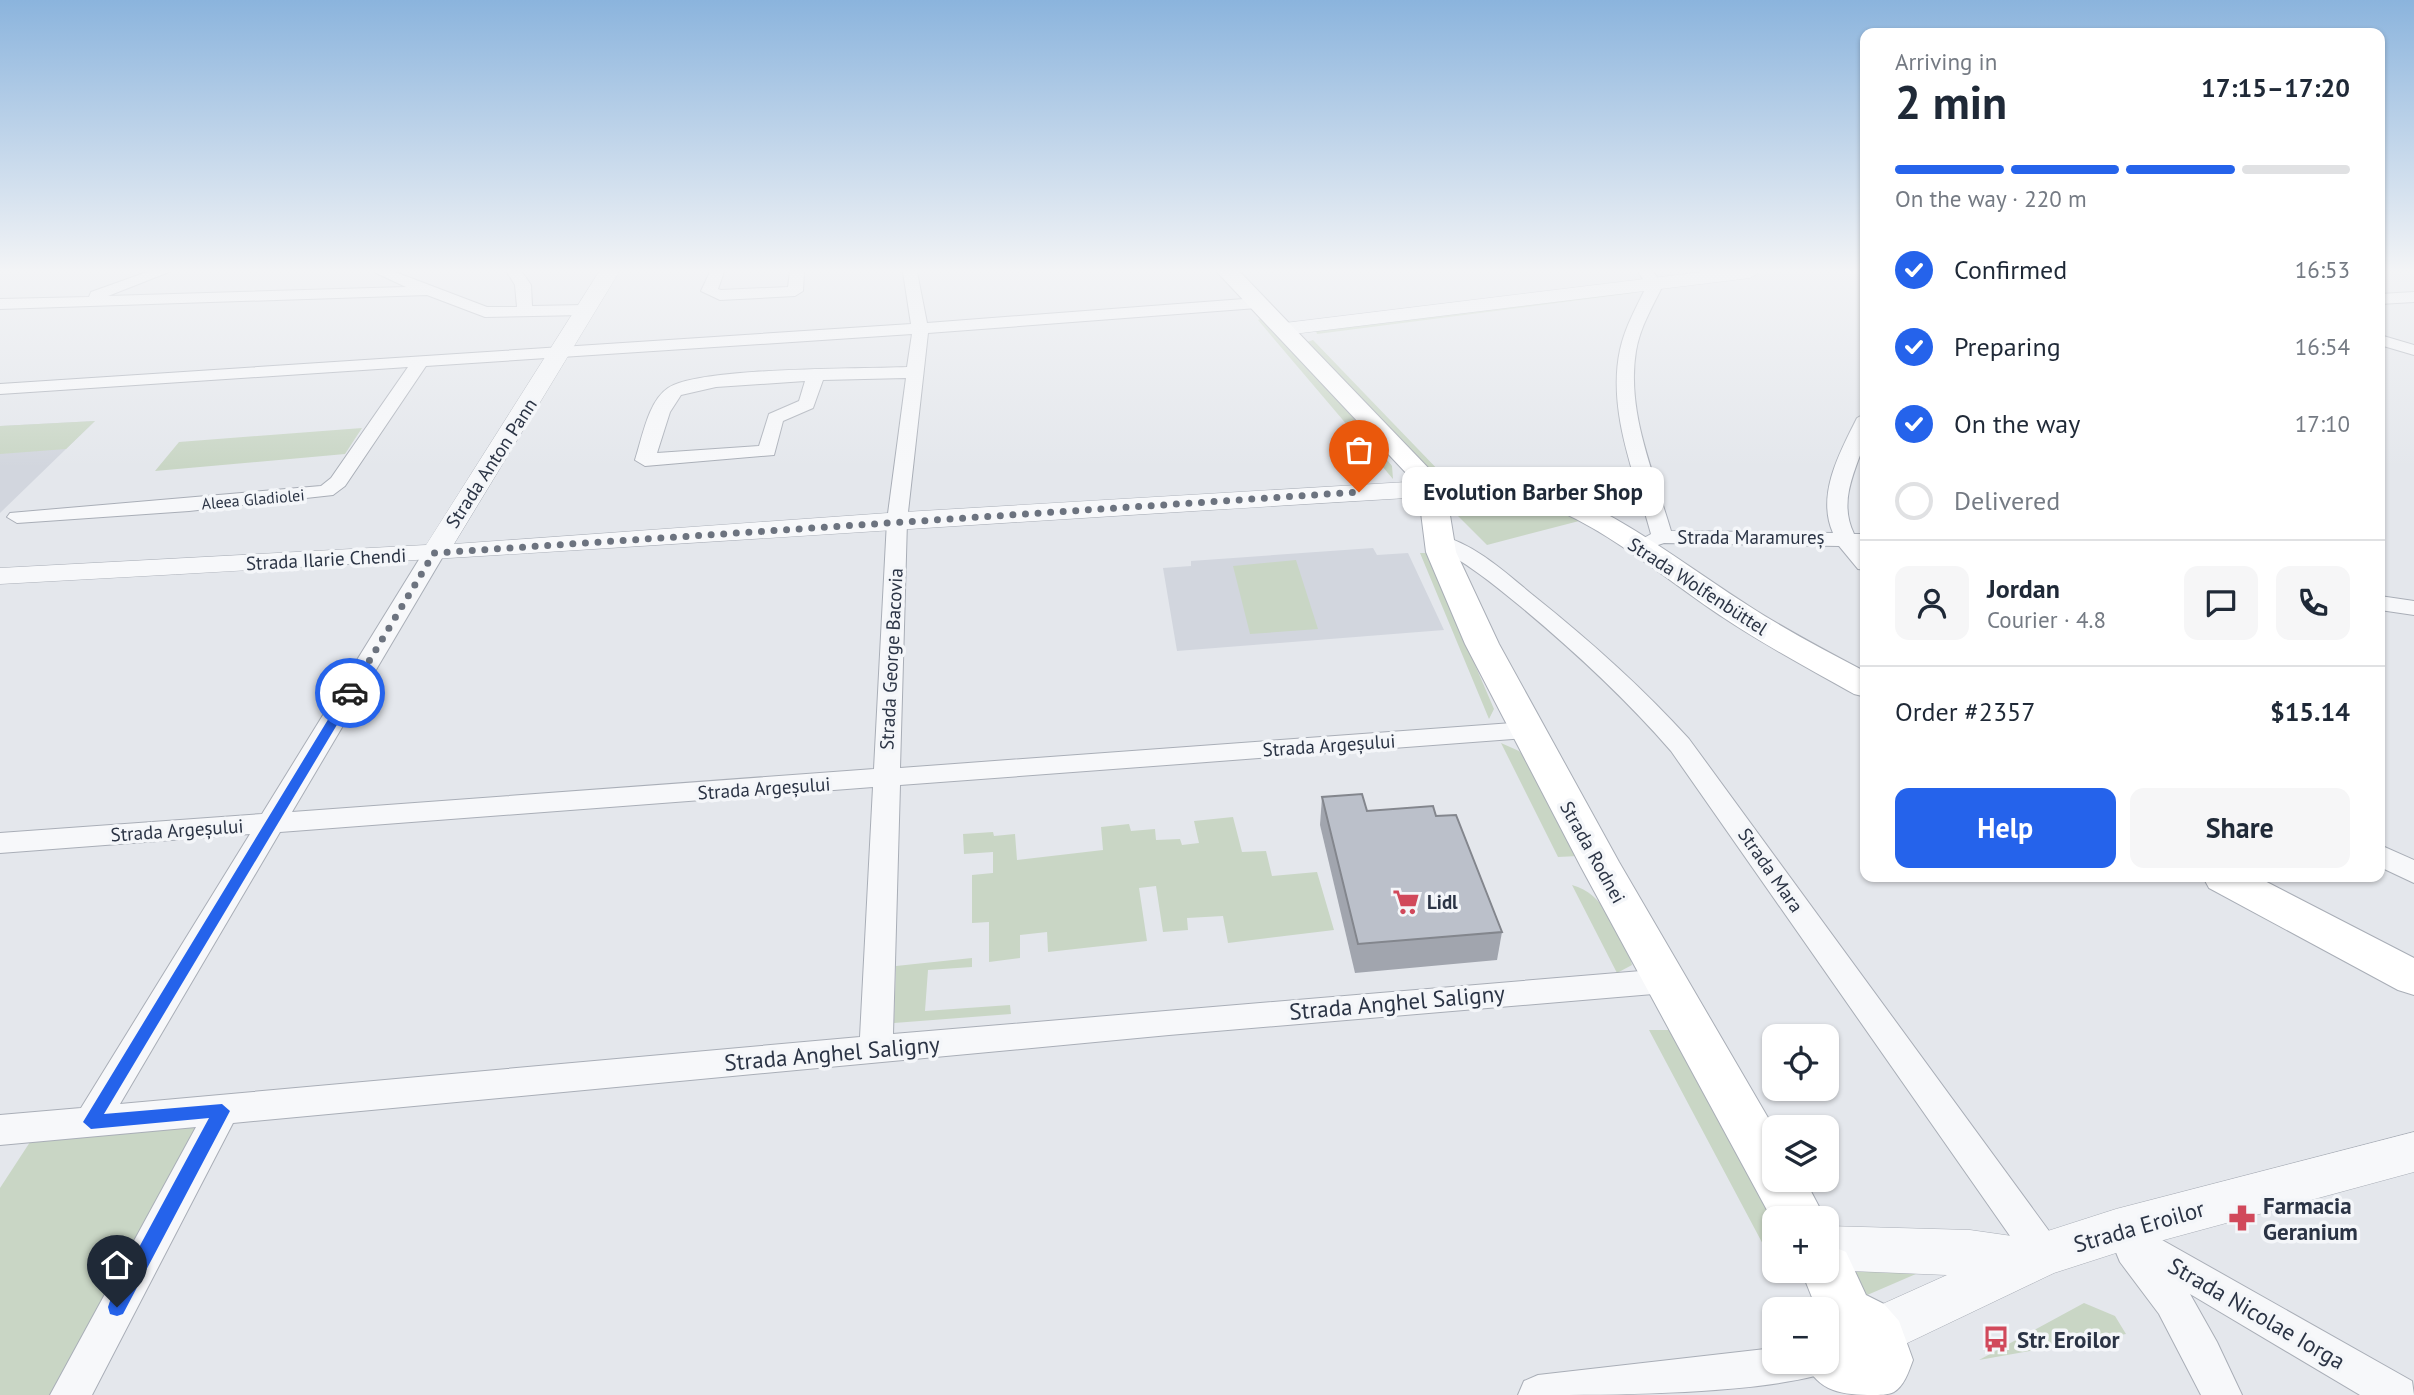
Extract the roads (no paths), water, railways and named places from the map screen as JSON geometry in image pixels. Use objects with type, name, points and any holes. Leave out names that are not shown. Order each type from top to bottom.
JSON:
[{"type":"main road","points":[[1292,337],[1426,496]]},
{"type":"main road","name":"Strada Wolfenbüttel","points":[[1426,496],[1458,484],[1488,481],[1529,490],[1558,501],[1650,541],[1737,613],[1860,683]]},
{"type":"main road","name":"Strada Rodnei","points":[[1426,496],[1460,600],[1527,730],[1762,1153]]},
{"type":"main road","points":[[2232,882],[2414,978]]},
{"type":"street","name":"Strada Anton Pann","points":[[91,1122],[434,553],[570,337]]},
{"type":"street","points":[[0,389],[794,337]]},
{"type":"street","name":"Strada George Bacovia","points":[[876,1048],[897,521],[919,337]]},
{"type":"street","points":[[1632,337],[1625,378],[1650,541]]},
{"type":"street","points":[[2385,341],[2414,350]]},
{"type":"street","name":"Aleea Gladiolei","points":[[17,517],[189,505],[326,491],[338,482],[422,360]]},
{"type":"street","points":[[815,377],[807,404],[775,418],[766,451],[645,460],[668,398],[682,387],[706,383],[815,377],[917,372]]},
{"type":"street","points":[[1860,430],[1844,463],[1836,499],[1836,521],[1855,539],[1853,552],[1860,558]]},
{"type":"street","name":"Strada Ilarie Chendi","points":[[0,576],[434,553],[897,521],[1426,496]]},
{"type":"street","name":"Strada Mara","points":[[1426,496],[1477,561],[1566,631],[1625,683],[1664,724],[1699,769],[2035,1258]]},
{"type":"street","name":"Strada Maramureș","points":[[1650,541],[1855,539]]},
{"type":"street","points":[[2385,604],[2414,607]]},
{"type":"street","name":"Strada Argeșului","points":[[0,843],[1527,730]]},
{"type":"street","points":[[2385,858],[2414,873]]},
{"type":"street","name":"Strada Anghel Saligny","points":[[0,1130],[876,1048],[1520,991],[1665,981]]},
{"type":"street","points":[[70,1395],[222,1111]]},
{"type":"street","name":"Strada Eroilor","points":[[1842,1342],[2035,1258],[2116,1231],[2414,1152]]},
{"type":"street","points":[[2116,1231],[2155,1275],[2175,1304],[2198,1343],[2222,1395]]},
{"type":"street","name":"Strada Nicolae Iorga","points":[[2116,1231],[2398,1395]]},
{"type":"street","points":[[1839,1248],[2035,1258]]},
{"type":"street","points":[[1538,1395],[1784,1367],[1842,1342]]},
{"type":"place","name":"Evolution Barber Shop","points":[[1359,492]]},
{"type":"place","name":"Lidl","points":[[1406,902]]},
{"type":"place","name":"Farmacia Geranium","points":[[2242,1218]]},
{"type":"place","name":"Str. Eroilor","points":[[1996,1339]]}]
